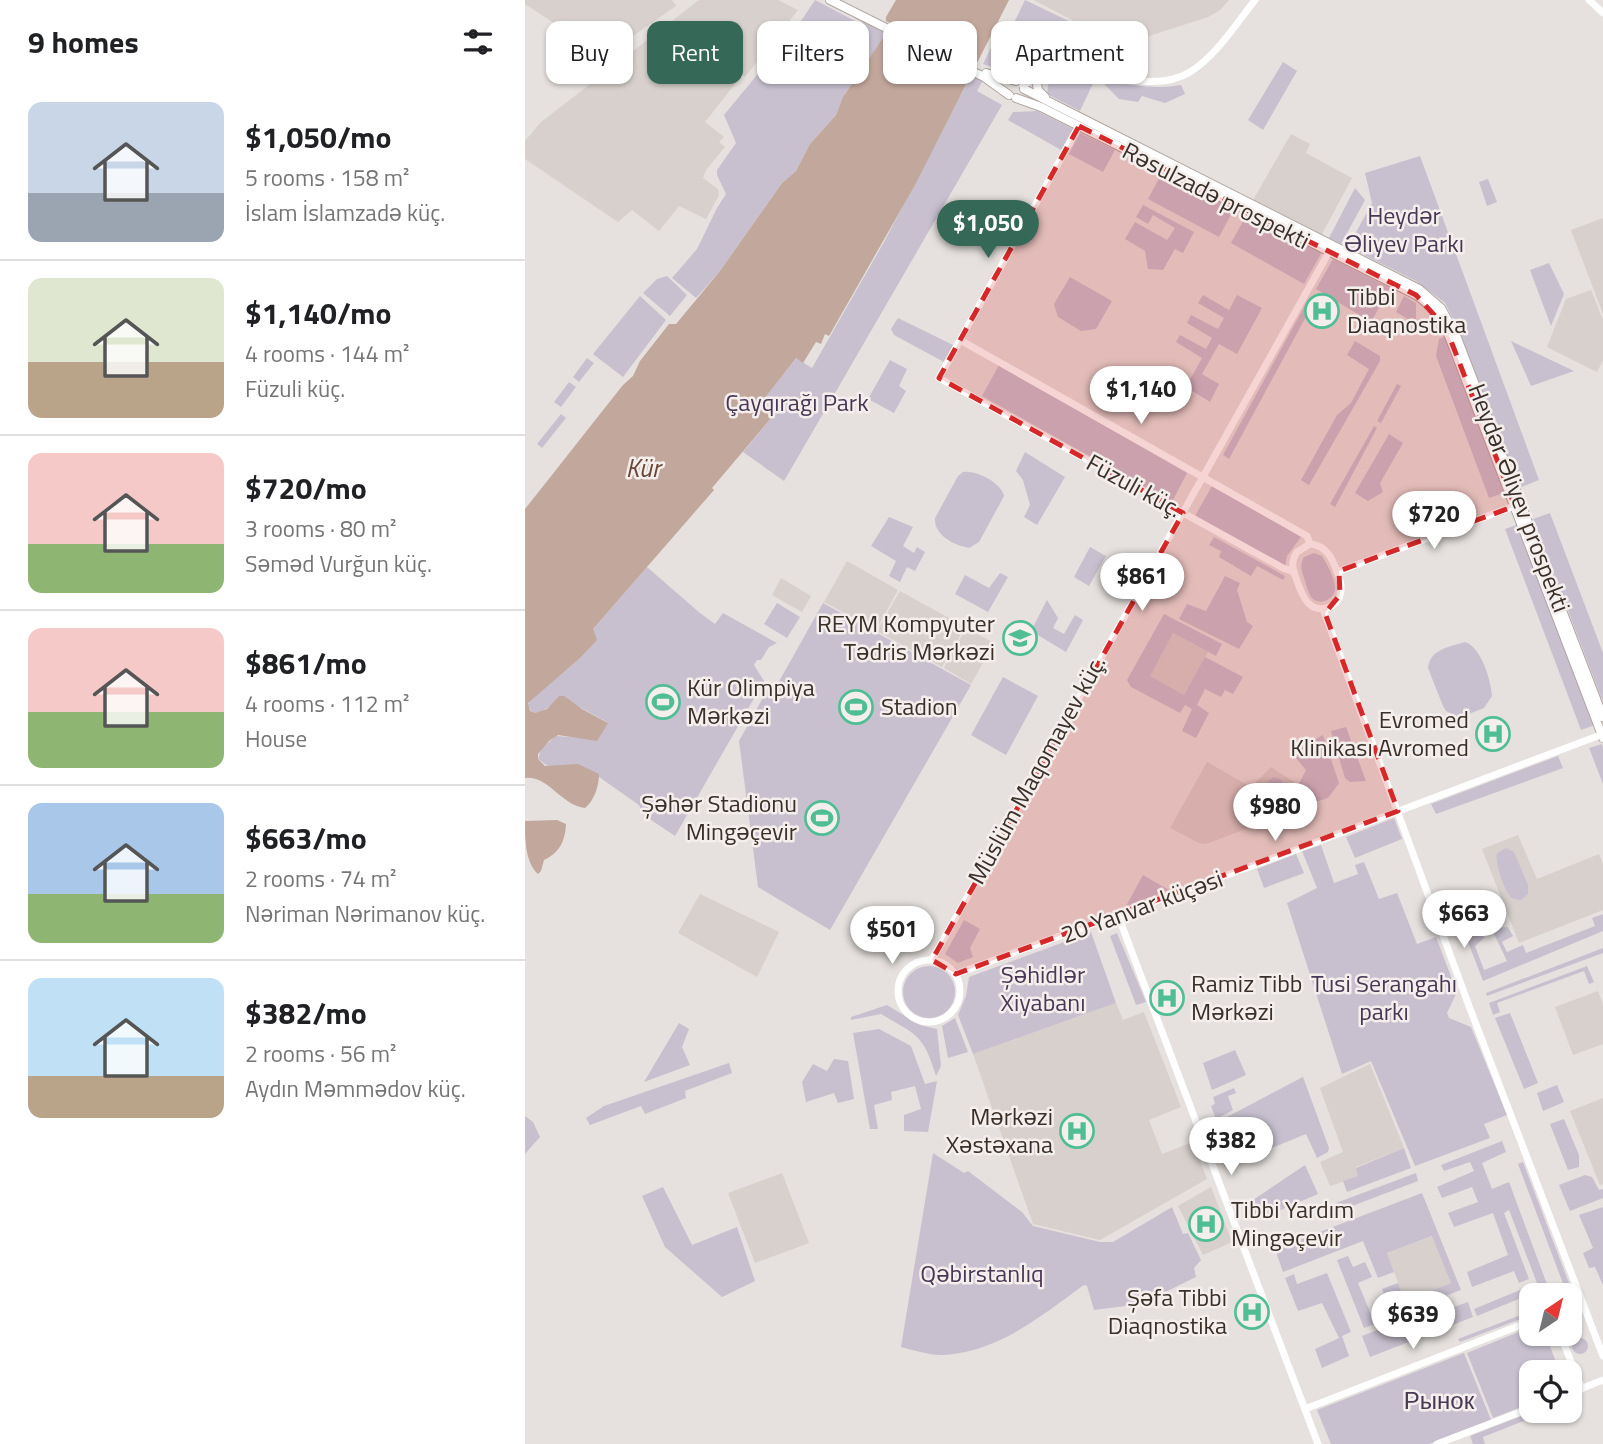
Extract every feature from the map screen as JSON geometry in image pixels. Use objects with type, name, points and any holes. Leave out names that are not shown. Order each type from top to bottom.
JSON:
[{"type":"main road","points":[[829,0],[985,75]]},
{"type":"main road","points":[[839,0],[867,17]]},
{"type":"main road","name":"Rəsulzadə prospekti","points":[[985,75],[1021,85],[1052,105],[1417,292]]},
{"type":"main road","name":"Rəsulzadə prospekti","points":[[985,75],[1013,96],[1035,104],[1329,252],[1417,292]]},
{"type":"main road","points":[[1038,84],[1037,87],[1052,105]]},
{"type":"main road","points":[[1021,85],[1021,96],[1013,96],[1007,87],[1021,85]]},
{"type":"main road","name":"Heydər Əliyev prospekti","points":[[1417,292],[1441,309],[1451,324],[1603,736]]},
{"type":"main road","name":"Heydər Əliyev prospekti","points":[[1518,505],[1603,717]]},
{"type":"street","points":[[1148,81],[1175,79],[1190,73],[1205,61],[1255,0]]},
{"type":"street","points":[[1589,0],[1603,13]]},
{"type":"street","points":[[960,340],[1079,127]]},
{"type":"street","name":"Müslüm Maqomayev küç.","points":[[932,960],[1329,252]]},
{"type":"street","name":"Füzuli küç.","points":[[1294,572],[939,378],[960,340],[1203,477],[1308,540]]},
{"type":"street","points":[[1337,572],[1518,505]]},
{"type":"street","points":[[1308,540],[1326,551],[1341,587],[1340,595],[1333,606],[1323,609],[1314,607],[1305,600],[1294,572],[1294,557],[1308,540]]},
{"type":"street","points":[[1323,609],[1574,1283]]},
{"type":"street","name":"20 Yanvar küçəsi","points":[[955,974],[1603,736]]},
{"type":"street","points":[[1119,918],[1318,1444]]},
{"type":"street","points":[[932,960],[948,966],[955,974],[961,989],[956,1009],[939,1021],[929,1023],[915,1019],[902,1007],[898,995],[899,983],[909,967],[919,961],[932,960]]},
{"type":"street","points":[[1582,1303],[1600,1338],[1603,1356]]},
{"type":"street","points":[[1305,1409],[1519,1326]]},
{"type":"street","points":[[1582,1389],[1603,1380]]},
{"type":"street","points":[[1437,1444],[1519,1413]]},
{"type":"highlighted area","points":[[1079,126],[1416,295],[1446,328],[1515,506],[1339,571],[1340,595],[1325,613],[1398,811],[956,974],[932,960],[1183,513],[939,378]]},
{"type":"shaded area","points":[[525,0],[672,0],[676,6],[654,21],[647,21],[647,26],[633,36],[633,21],[551,21],[525,4]]},
{"type":"shaded area","points":[[699,0],[778,0],[798,10],[789,21],[757,21],[757,62],[745,77],[743,21],[672,21]]},
{"type":"shaded area","points":[[1034,0],[1229,0],[1220,10],[1208,17],[1149,36],[1148,21],[1074,21]]},
{"type":"shaded area","points":[[647,40],[647,84],[735,84],[705,122],[724,137],[719,142],[725,147],[706,170],[703,178],[718,189],[719,195],[706,219],[679,206],[659,231],[632,210],[618,222],[525,159],[525,141],[541,122],[590,84],[633,84],[633,51]]},
{"type":"shaded area","points":[[1291,134],[1310,144],[1306,153],[1352,178],[1321,236],[1253,200]]},
{"type":"shaded area","points":[[1603,218],[1603,314],[1571,230]]},
{"type":"shaded area","points":[[1591,290],[1603,320],[1603,360],[1597,372],[1547,347],[1566,299]]},
{"type":"shaded area","points":[[847,561],[898,590],[876,630],[824,602]]},
{"type":"shaded area","points":[[781,578],[811,596],[802,612],[772,595]]},
{"type":"shaded area","points":[[900,591],[965,627],[942,667],[877,631]]},
{"type":"shaded area","points":[[966,628],[994,643],[971,684],[944,668]]},
{"type":"shaded area","points":[[1173,633],[1208,652],[1184,695],[1149,676]]},
{"type":"shaded area","points":[[1207,762],[1251,787],[1271,767],[1294,782],[1275,818],[1206,844],[1199,843],[1170,828]]},
{"type":"shaded area","points":[[1518,835],[1537,879],[1599,854],[1603,864],[1603,910],[1519,943],[1482,849]]},
{"type":"shaded area","points":[[700,894],[779,932],[757,977],[678,933]]},
{"type":"shaded area","points":[[1598,991],[1603,1004],[1603,1044],[1573,1055],[1555,1007]]},
{"type":"shaded area","name":"Mərkəzi Xəstəxana","points":[[1116,1003],[1123,1020],[1144,1012],[1181,1107],[1149,1120],[1162,1154],[1193,1142],[1207,1179],[1100,1240],[1033,1224],[973,1054]]},
{"type":"shaded area","points":[[1370,1064],[1404,1148],[1356,1167],[1359,1176],[1330,1186],[1320,1162],[1343,1152],[1320,1088]]},
{"type":"shaded area","points":[[1603,1098],[1603,1184],[1600,1185],[1570,1111]]},
{"type":"shaded area","points":[[782,1173],[809,1243],[755,1263],[728,1193]]},
{"type":"shaded area","name":"Tibbi Yardım Mingəçevir","points":[[1211,1187],[1232,1242],[1203,1255],[1178,1206]]},
{"type":"shaded area","points":[[1433,1236],[1451,1283],[1405,1301],[1387,1253]]},
{"type":"green space","points":[[815,0],[855,21],[801,21]]},
{"type":"green space","points":[[1025,0],[1069,21],[1015,21]]},
{"type":"green space","points":[[869,24],[883,31],[883,39],[869,59]]},
{"type":"green space","points":[[991,47],[991,67],[983,64]]},
{"type":"green space","points":[[1283,62],[1297,71],[1263,130],[1248,120]]},
{"type":"green space","points":[[757,75],[757,84],[852,84],[836,115],[810,144],[796,171],[782,183],[720,271],[696,298],[672,278],[697,249],[726,194],[717,170],[736,143],[724,115]]},
{"type":"green space","name":"Çayqırağı Park","points":[[977,77],[983,80],[977,91],[1002,105],[784,481],[743,452],[772,417],[758,405],[796,358],[812,368],[884,242],[967,84],[977,84]]},
{"type":"green space","points":[[1048,84],[1093,84],[1080,111],[1047,94]]},
{"type":"green space","points":[[1104,84],[1150,87],[1181,85],[1185,94],[1165,103],[1142,96],[1138,102],[1119,99]]},
{"type":"green space","points":[[1037,111],[1073,129],[1061,150],[1008,120],[1013,112]]},
{"type":"green space","points":[[1080,133],[1115,150],[1103,172],[1069,154]]},
{"type":"green space","name":"Heydər Əliyev Parkı","points":[[1420,156],[1539,480],[1519,488],[1459,331],[1445,303],[1416,281],[1348,247],[1372,203],[1365,173]]},
{"type":"green space","points":[[1162,173],[1234,209],[1219,237],[1148,199]]},
{"type":"green space","points":[[1488,179],[1497,202],[1487,206],[1479,182]]},
{"type":"green space","points":[[1355,188],[1365,200],[1341,244],[1329,238]]},
{"type":"green space","points":[[1143,205],[1194,232],[1183,253],[1175,249],[1163,270],[1148,269],[1145,251],[1125,239],[1135,222],[1167,240],[1175,228],[1153,215],[1148,224],[1136,217]]},
{"type":"green space","points":[[1247,214],[1322,252],[1304,284],[1231,243]]},
{"type":"green space","points":[[1333,259],[1390,288],[1371,322],[1316,289]]},
{"type":"green space","points":[[1549,263],[1564,294],[1551,326],[1530,270]]},
{"type":"green space","points":[[667,276],[687,295],[670,316],[643,293],[657,279]]},
{"type":"green space","points":[[1070,277],[1112,301],[1096,329],[1081,331],[1058,317],[1054,304]]},
{"type":"green space","points":[[1203,295],[1229,310],[1237,295],[1262,308],[1237,354],[1219,344],[1202,374],[1219,384],[1210,402],[1186,387],[1202,358],[1176,342],[1180,335],[1206,349],[1212,338],[1187,323],[1191,315],[1218,329],[1224,318],[1198,303]]},
{"type":"green space","points":[[640,296],[666,320],[623,377],[593,354]]},
{"type":"green space","points":[[1404,296],[1416,303],[1416,324],[1396,312]]},
{"type":"green space","points":[[1308,300],[1314,302],[1229,459],[1223,455]]},
{"type":"green space","points":[[898,318],[953,345],[944,362],[894,335],[891,329]]},
{"type":"green space","points":[[1446,336],[1506,492],[1489,498],[1436,356],[1439,339]]},
{"type":"green space","points":[[1355,341],[1380,356],[1380,361],[1309,485],[1301,480],[1337,415],[1351,403],[1369,369],[1347,355]]},
{"type":"green space","points":[[1511,341],[1574,371],[1531,386]]},
{"type":"green space","points":[[587,358],[594,363],[579,382],[573,377]]},
{"type":"green space","points":[[890,360],[907,369],[899,386],[906,391],[894,413],[868,399]]},
{"type":"green space","points":[[999,365],[1187,473],[1172,502],[982,396]]},
{"type":"green space","points":[[569,382],[576,387],[561,407],[554,402]]},
{"type":"green space","points":[[1397,384],[1401,386],[1381,423],[1377,421]]},
{"type":"green space","points":[[561,414],[566,418],[542,448],[537,444]]},
{"type":"green space","points":[[1374,426],[1377,428],[1335,507],[1330,504]]},
{"type":"green space","points":[[1389,434],[1403,443],[1380,483],[1383,492],[1368,501],[1355,493]]},
{"type":"green space","points":[[1025,452],[1065,477],[1037,525],[1024,517],[1030,505],[1023,480],[1016,471]]},
{"type":"green space","points":[[963,472],[988,478],[998,486],[1004,496],[979,542],[969,548],[941,534],[935,518],[958,476]]},
{"type":"green space","points":[[1212,486],[1301,537],[1287,556],[1285,566],[1195,516]]},
{"type":"green space","points":[[1550,513],[1603,653],[1603,702],[1533,519]]},
{"type":"green space","points":[[889,517],[913,527],[903,546],[914,553],[917,547],[925,552],[915,571],[907,567],[900,582],[889,576],[896,561],[871,546]]},
{"type":"green space","points":[[1519,524],[1595,725],[1581,730],[1505,529]]},
{"type":"green space","points":[[1214,537],[1285,576],[1283,580],[1257,566],[1251,576],[1219,557],[1221,551],[1209,545]]},
{"type":"green space","points":[[1090,547],[1106,556],[1089,586],[1074,577]]},
{"type":"green space","points":[[1314,553],[1322,556],[1330,571],[1335,591],[1327,600],[1320,602],[1312,598],[1302,570],[1304,557]]},
{"type":"green space","name":"Kür Olimpiya Mərkəzi","points":[[647,567],[715,624],[723,613],[777,643],[769,647],[761,660],[757,660],[754,665],[764,681],[675,836],[645,816],[639,805],[599,777],[599,774],[549,767],[538,759],[541,749],[556,736],[598,739],[607,722],[559,696],[540,712],[532,713],[528,705],[530,700],[579,659],[593,629]]},
{"type":"green space","points":[[1000,573],[1008,577],[988,612],[955,594],[965,575],[989,588]]},
{"type":"green space","points":[[1225,576],[1240,583],[1237,590],[1247,622],[1253,626],[1239,649],[1179,619],[1187,604],[1206,611]]},
{"type":"green space","points":[[1047,600],[1058,618],[1053,628],[1064,634],[1075,615],[1083,620],[1066,652],[1031,631]]},
{"type":"green space","points":[[777,603],[800,617],[787,638],[764,624]]},
{"type":"green space","name":"Şəhər Stadionu Mingəçevir","points":[[823,603],[971,685],[830,930],[758,887],[739,741],[770,685],[777,685]]},
{"type":"green space","points":[[1164,614],[1222,644],[1216,656],[1173,633],[1150,676],[1184,695],[1205,657],[1243,677],[1233,694],[1225,690],[1221,697],[1205,689],[1197,705],[1209,713],[1196,738],[1182,731],[1192,709],[1185,705],[1180,713],[1131,687],[1127,680]]},
{"type":"green space","points":[[1465,642],[1476,650],[1480,657],[1490,682],[1492,696],[1484,708],[1459,718],[1446,711],[1428,668],[1436,653]]},
{"type":"green space","points":[[1003,677],[1038,696],[1006,755],[971,735]]},
{"type":"green space","points":[[1346,727],[1366,781],[1350,782],[1345,778],[1331,731]]},
{"type":"green space","points":[[1323,735],[1339,783],[1328,798],[1284,812],[1306,770],[1296,758],[1304,745]]},
{"type":"green space","points":[[1602,744],[1603,748],[1603,784],[1589,748]]},
{"type":"green space","points":[[1558,756],[1563,768],[1436,814],[1431,804]]},
{"type":"green space","points":[[1274,777],[1282,780],[1280,795],[1270,812],[1258,820],[1254,818],[1251,809],[1269,780]]},
{"type":"green space","points":[[1394,818],[1402,839],[1355,858],[1346,837]]},
{"type":"green space","name":"Tusi Serangahı parkı","points":[[1321,845],[1334,883],[1358,874],[1355,865],[1364,862],[1379,899],[1397,893],[1417,944],[1436,937],[1457,992],[1447,1013],[1449,1018],[1471,1027],[1507,1115],[1484,1124],[1490,1138],[1415,1166],[1371,1061],[1342,1074],[1287,903],[1317,888],[1302,851]]},
{"type":"green space","points":[[1506,848],[1514,852],[1528,885],[1528,894],[1521,900],[1513,899],[1509,895],[1500,875],[1497,853]]},
{"type":"green space","points":[[1296,854],[1304,873],[1264,888],[1257,869]]},
{"type":"green space","points":[[1143,875],[1169,890],[1126,906]]},
{"type":"green space","points":[[1485,897],[1499,928],[1508,927],[1513,936],[1502,942],[1507,952],[1523,945],[1526,953],[1595,926],[1592,918],[1603,914],[1603,931],[1483,981],[1465,934],[1479,924],[1484,938],[1475,946],[1484,970],[1507,961],[1482,909],[1461,916],[1459,913],[1462,906]]},
{"type":"green space","points":[[964,920],[980,929],[970,948],[973,957],[958,963],[945,954]]},
{"type":"green space","name":"Şəhidlər Xiyabanı","points":[[1091,932],[1116,1003],[973,1054],[958,1015],[966,996],[969,977]]},
{"type":"green space","points":[[1117,933],[1146,1002],[1136,1005],[1110,936]]},
{"type":"green space","points":[[1603,948],[1603,953],[1487,996],[1486,993]]},
{"type":"green space","points":[[929,966],[939,968],[947,974],[953,982],[953,1002],[947,1010],[939,1016],[929,1018],[919,1016],[911,1010],[905,1002],[903,992],[905,982],[911,974],[919,968]]},
{"type":"green space","points":[[1587,966],[1594,982],[1589,984],[1584,971],[1497,1003],[1500,1012],[1493,1015],[1489,1003]]},
{"type":"green space","points":[[887,1005],[920,1025],[937,1029],[941,1066],[936,1076],[923,1044],[911,1032],[881,1014],[851,1020],[851,1017]]},
{"type":"green space","points":[[1510,1013],[1538,1083],[1524,1089],[1495,1018]]},
{"type":"green space","points":[[955,1018],[968,1052],[948,1058],[942,1026]]},
{"type":"green space","points":[[679,1023],[689,1029],[682,1047],[690,1065],[644,1082]]},
{"type":"green space","points":[[879,1029],[911,1046],[925,1084],[937,1081],[928,1132],[904,1131],[904,1115],[921,1109],[915,1086],[891,1092],[892,1100],[874,1105],[878,1129],[870,1129],[853,1033]]},
{"type":"green space","points":[[1235,1050],[1246,1075],[1212,1090],[1203,1063]]},
{"type":"green space","points":[[834,1059],[848,1061],[854,1099],[838,1103],[834,1093],[806,1102],[802,1082],[813,1064],[827,1071]]},
{"type":"green space","points":[[729,1063],[732,1073],[685,1091],[686,1098],[645,1114],[641,1106],[590,1125],[586,1118],[604,1106]]},
{"type":"green space","points":[[1303,1077],[1329,1148],[1328,1152],[1317,1158],[1306,1134],[1225,1167],[1221,1158],[1249,1147],[1245,1133],[1215,1144],[1208,1127]]},
{"type":"green space","points":[[1557,1085],[1564,1102],[1543,1111],[1537,1093]]},
{"type":"green space","points":[[1234,1088],[1236,1093],[1228,1096],[1233,1110],[1216,1119],[1211,1106],[1215,1104],[1213,1097]]},
{"type":"green space","points":[[525,1116],[533,1122],[540,1137],[525,1154]]},
{"type":"green space","points":[[1564,1119],[1579,1155],[1579,1167],[1568,1170],[1550,1124]]},
{"type":"green space","points":[[1502,1141],[1506,1152],[1482,1163],[1492,1189],[1509,1182],[1547,1283],[1537,1283],[1509,1210],[1504,1213],[1529,1279],[1519,1283],[1514,1271],[1472,1287],[1467,1272],[1508,1255],[1493,1213],[1454,1227],[1448,1213],[1478,1202],[1472,1187],[1442,1198],[1437,1187],[1474,1171],[1470,1162],[1444,1171],[1441,1165]]},
{"type":"green space","points":[[1404,1148],[1411,1168],[1347,1192],[1343,1181],[1358,1176],[1356,1168]]},
{"type":"green space","name":"Qəbirstanlıq","points":[[933,1153],[964,1173],[968,1171],[1022,1212],[1033,1226],[1100,1242],[1113,1242],[1172,1207],[1183,1234],[1188,1233],[1201,1260],[1194,1268],[1196,1277],[1141,1304],[1094,1310],[1087,1286],[1084,1285],[1019,1330],[983,1347],[964,1352],[939,1355],[901,1347]]},
{"type":"green space","points":[[1523,1162],[1569,1283],[1563,1283],[1518,1164]]},
{"type":"green space","points":[[1305,1165],[1318,1194],[1257,1220],[1250,1202]]},
{"type":"green space","points":[[1416,1173],[1418,1181],[1339,1211],[1336,1203]]},
{"type":"green space","points":[[1585,1175],[1592,1177],[1599,1190],[1603,1189],[1603,1198],[1570,1211],[1559,1185]]},
{"type":"green space","points":[[663,1187],[692,1245],[737,1227],[755,1281],[722,1297],[665,1247],[642,1196]]},
{"type":"green space","points":[[1422,1193],[1461,1290],[1393,1316],[1382,1289],[1398,1283],[1405,1301],[1451,1283],[1432,1236],[1387,1253],[1394,1272],[1378,1278],[1363,1241],[1283,1272],[1275,1249]]},
{"type":"green space","points":[[1603,1207],[1603,1285],[1595,1267],[1589,1268],[1583,1253],[1593,1248],[1579,1215]]},
{"type":"green space","points":[[1348,1256],[1353,1267],[1365,1262],[1372,1277],[1358,1283],[1375,1324],[1364,1328],[1337,1260]]},
{"type":"green space","points":[[1327,1273],[1351,1332],[1342,1336],[1349,1356],[1322,1368],[1315,1349],[1339,1338],[1322,1303],[1298,1311],[1285,1278],[1294,1274],[1297,1284]]},
{"type":"green space","points":[[1519,1290],[1519,1299],[1477,1316],[1474,1309]]},
{"type":"green space","points":[[1452,1301],[1454,1307],[1468,1302],[1473,1317],[1370,1357],[1362,1336]]},
{"type":"green space","points":[[1519,1316],[1519,1320],[1460,1342],[1458,1339]]},
{"type":"green space","points":[[1519,1332],[1519,1346],[1550,1346],[1555,1360],[1519,1360],[1519,1408],[1493,1418],[1467,1353]]},
{"type":"green space","points":[[1582,1338],[1588,1343],[1588,1349],[1583,1354],[1577,1354],[1572,1349],[1572,1346],[1582,1346]]},
{"type":"green space","name":"Рынок","points":[[1464,1353],[1491,1420],[1429,1444],[1331,1444],[1317,1410]]},
{"type":"green space","points":[[1519,1417],[1519,1423],[1483,1437],[1485,1444],[1473,1444],[1470,1436]]},
{"type":"water","name":"Kür","points":[[896,0],[1009,0],[998,21],[991,21],[991,35],[977,63],[977,21],[886,21]]},
{"type":"water","name":"Kür","points":[[883,38],[883,84],[966,84],[915,185],[829,336],[825,334],[821,344],[816,342],[803,363],[796,358],[759,405],[772,417],[712,488],[714,490],[593,629],[597,640],[528,703],[530,711],[535,713],[547,709],[559,696],[564,696],[608,723],[597,741],[558,735],[538,754],[538,759],[545,766],[578,764],[599,774],[591,801],[585,808],[577,806],[541,781],[525,778],[525,509],[633,376],[640,361],[669,324],[676,324],[720,271],[782,183],[796,171],[810,144],[836,115],[852,84],[869,84],[869,59]]},
{"type":"water","points":[[557,820],[566,824],[563,841],[554,854],[544,860],[538,874],[528,857],[525,821]]},
{"type":"place","name":"Tibbi Diaqnostika","points":[[1322,311]]},
{"type":"place","name":"REYM Kompyuter Tədris Mərkəzi","points":[[1020,638]]},
{"type":"place","name":"Kür Olimpiya Mərkəzi","points":[[663,702]]},
{"type":"place","name":"Stadion","points":[[856,707]]},
{"type":"place","name":"Evromed Klinikası Avromed","points":[[1493,734]]},
{"type":"place","name":"Şəhər Stadionu Mingəçevir","points":[[822,818]]},
{"type":"place","name":"Ramiz Tibb Mərkəzi","points":[[1167,998]]},
{"type":"place","name":"Mərkəzi Xəstəxana","points":[[1077,1131]]},
{"type":"place","name":"Tibbi Yardım Mingəçevir","points":[[1206,1224]]},
{"type":"place","name":"Şəfa Tibbi Diaqnostika","points":[[1252,1312]]}]
